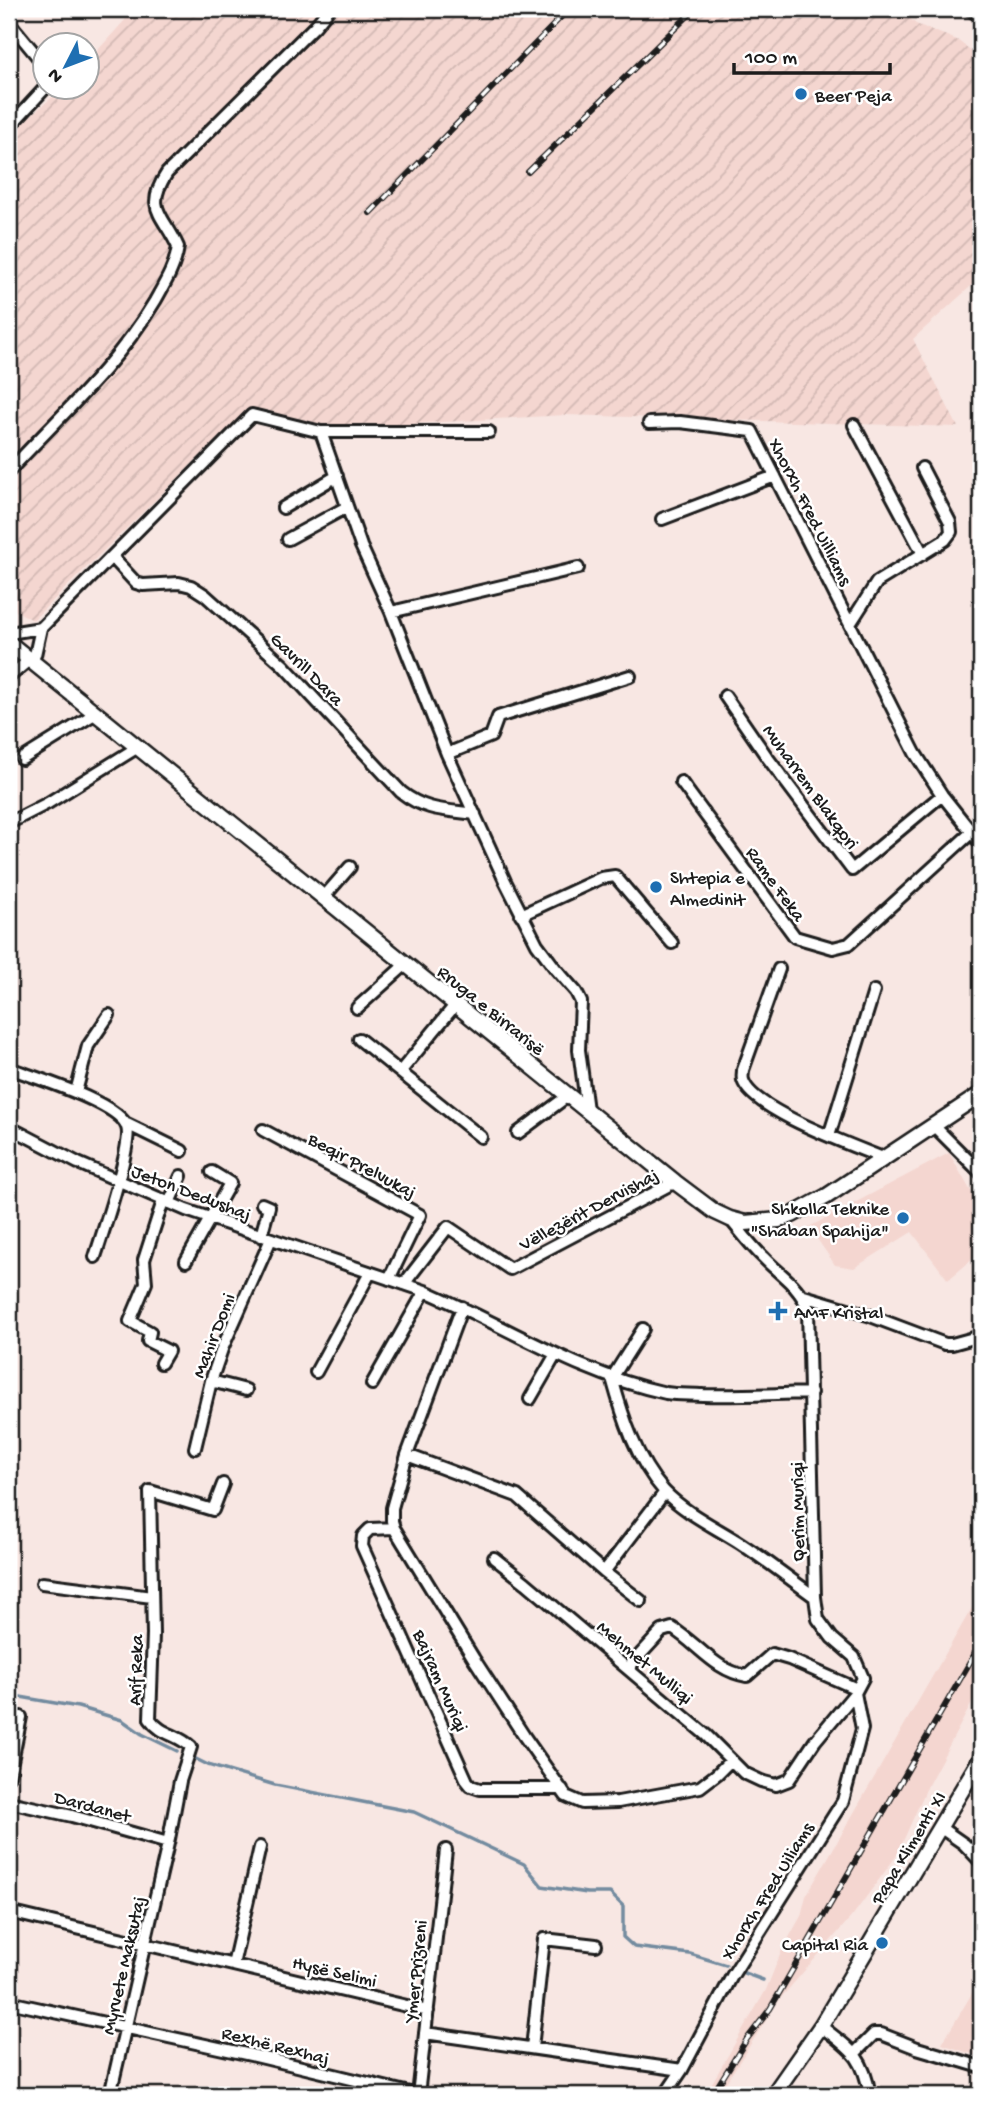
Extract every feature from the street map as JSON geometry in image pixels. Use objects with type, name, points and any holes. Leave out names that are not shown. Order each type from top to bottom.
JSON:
[{"type":"street","points":[[9,471],[118,356],[136,333],[169,277],[178,247],[156,206],[157,188],[167,173],[329,9]]},
{"type":"street","points":[[9,23],[32,50]]},
{"type":"street","points":[[9,127],[32,102]]},
{"type":"street","points":[[9,677],[30,661],[37,651],[41,628],[252,415],[321,432],[489,432]]},
{"type":"street","name":"Xhorxh Fred Uilliams","points":[[649,423],[680,422],[752,431],[915,753],[942,795],[981,844]]},
{"type":"street","points":[[854,425],[922,554]]},
{"type":"street","points":[[321,432],[347,508],[447,754],[521,915],[537,944],[581,1002],[579,1050],[587,1110]]},
{"type":"street","name":"Xhorxh Fred Uilliams","points":[[850,624],[877,582],[945,540],[951,532],[950,522],[922,468]]},
{"type":"street","points":[[662,519],[775,475]]},
{"type":"street","points":[[282,508],[337,476]]},
{"type":"street","points":[[288,539],[347,508]]},
{"type":"street","name":"Gavrill Dara","points":[[112,557],[136,583],[179,583],[191,586],[205,595],[283,665],[401,792],[415,803],[430,808],[475,814]]},
{"type":"street","points":[[391,612],[578,568]]},
{"type":"street","points":[[9,633],[41,628]]},
{"type":"street","name":"Rruga e Birrarisë","points":[[9,643],[675,1182],[715,1212],[730,1219],[745,1223],[762,1223],[792,1215],[885,1158],[981,1094]]},
{"type":"street","points":[[447,754],[491,736],[498,718],[630,676]]},
{"type":"street","name":"Muharrem Blakqori","points":[[725,696],[852,870],[942,795]]},
{"type":"street","points":[[22,759],[96,713]]},
{"type":"street","points":[[9,823],[48,803],[138,747]]},
{"type":"street","name":"Rame Feka","points":[[681,782],[795,937],[833,948],[849,944],[972,832]]},
{"type":"street","points":[[323,898],[349,867]]},
{"type":"street","points":[[521,915],[601,878],[615,876],[673,943]]},
{"type":"street","points":[[357,1009],[406,964]]},
{"type":"street","points":[[779,969],[746,1062],[743,1080],[749,1091],[794,1121],[885,1158]]},
{"type":"street","points":[[829,1136],[874,990]]},
{"type":"street","points":[[400,1072],[456,1004]]},
{"type":"street","points":[[76,1092],[88,1046],[109,1015]]},
{"type":"street","points":[[359,1039],[481,1137]]},
{"type":"street","points":[[9,1068],[76,1092],[114,1112],[127,1124],[182,1151]]},
{"type":"street","points":[[518,1133],[569,1096]]},
{"type":"street","points":[[95,1257],[118,1182],[128,1133],[127,1124]]},
{"type":"street","points":[[934,1126],[981,1173]]},
{"type":"street","name":"Jeton Dedushaj","points":[[9,1127],[118,1182],[166,1202],[425,1291],[612,1378],[669,1394],[731,1396],[811,1393]]},
{"type":"street","name":"Beqir Prelvukaj","points":[[263,1130],[420,1215],[389,1279]]},
{"type":"street","points":[[186,1261],[230,1184],[212,1172]]},
{"type":"street","points":[[161,1363],[168,1351],[148,1341],[150,1332],[130,1321],[146,1283],[144,1260],[166,1202],[181,1175]]},
{"type":"street","name":"Vëllezërit Dervishaj","points":[[404,1284],[447,1227],[510,1269],[675,1182]]},
{"type":"street","name":"Mahir Domi","points":[[195,1448],[211,1381],[266,1238],[269,1207],[262,1204]]},
{"type":"street","points":[[730,1219],[764,1259],[804,1296],[868,1315],[945,1344],[981,1336]]},
{"type":"street","points":[[316,1372],[370,1273]]},
{"type":"street","points":[[372,1384],[425,1291]]},
{"type":"street","name":"Qerim Muriqi","points":[[804,1296],[809,1320],[815,1597],[818,1619],[832,1638],[853,1657],[863,1678],[856,1691]]},
{"type":"street","points":[[394,1528],[392,1508],[407,1455],[462,1307]]},
{"type":"street","points":[[642,1329],[612,1378],[634,1444],[648,1469],[665,1492],[815,1597]]},
{"type":"street","points":[[530,1399],[556,1354]]},
{"type":"street","points":[[211,1381],[246,1390]]},
{"type":"street","points":[[407,1455],[517,1496],[641,1601]]},
{"type":"street","name":"Arif Reka","points":[[168,1843],[180,1781],[191,1746],[185,1740],[156,1728],[150,1719],[150,1491],[213,1510],[223,1483]]},
{"type":"street","points":[[604,1572],[665,1492]]},
{"type":"street","name":"Bajram Muriqi","points":[[562,1789],[480,1789],[471,1786],[467,1781],[362,1546],[363,1536],[370,1529],[394,1528],[495,1692],[562,1789],[566,1796],[582,1803],[618,1802],[700,1787],[731,1760]]},
{"type":"street","name":"Mehmet Mulliqi","points":[[494,1558],[706,1735],[744,1773],[776,1784],[789,1780],[815,1741],[856,1691]]},
{"type":"street","points":[[42,1583],[152,1597]]},
{"type":"street","points":[[628,1668],[662,1631],[672,1628],[708,1658],[739,1675],[747,1676],[772,1654],[789,1659],[856,1691]]},
{"type":"street","name":"Xhorxh Fred Uiliams","points":[[665,2095],[682,2070],[732,1976],[843,1801],[862,1729],[856,1691]]},
{"type":"street","points":[[9,1776],[21,1717]]},
{"type":"street","name":"Papa Klimenti XI","points":[[773,2095],[821,2026],[981,1758]]},
{"type":"street","name":"Dardanet","points":[[9,1802],[72,1816],[168,1843]]},
{"type":"street","points":[[941,1828],[964,1844],[981,1862]]},
{"type":"street","name":"Myrvete Maksutaj","points":[[110,2095],[168,1843]]},
{"type":"street","points":[[233,1965],[260,1847]]},
{"type":"street","name":"Ymer Prizreni","points":[[418,2095],[446,1850]]},
{"type":"street","name":"Hysë Selimi","points":[[9,1912],[428,2011]]},
{"type":"street","points":[[532,2048],[544,1939],[596,1945]]},
{"type":"street","name":"Rexhë Rexhaj","points":[[9,2002],[418,2095]]},
{"type":"street","points":[[821,2026],[855,2053],[863,2067],[870,2095]]},
{"type":"street","points":[[425,2032],[682,2070]]},
{"type":"street","points":[[855,2053],[874,2034],[881,2034],[981,2067]]},
{"type":"shaded area","points":[[135,9],[336,9],[336,14],[340,9],[899,9],[916,24],[957,40],[981,58],[981,277],[913,339],[958,427],[565,415],[336,428],[248,409],[33,620],[9,607],[9,134],[47,102],[102,102],[102,46]]},
{"type":"shaded area","name":"Shkolla Teknike \"Shaban Spahija\"","points":[[949,1153],[981,1209],[981,1252],[948,1280],[912,1232],[854,1268],[835,1265],[809,1227]]},
{"type":"shaded area","points":[[981,1592],[981,1686],[928,1785],[897,1855],[853,1915],[779,2000],[718,2095],[705,2095],[766,1990],[782,1950],[801,1916],[806,1896]]},
{"type":"shaded area","points":[[981,1978],[981,2057],[942,2044]]},
{"type":"waterway","points":[[9,1695],[78,1707],[122,1720],[142,1734],[177,1751]]},
{"type":"waterway","points":[[194,1758],[208,1765],[275,1785],[414,1812],[524,1864],[542,1886],[587,1893],[610,1893],[623,1906],[623,1937],[634,1947],[690,1954],[726,1965]]},
{"type":"waterway","points":[[744,1973],[763,1980]]},
{"type":"railway","points":[[370,213],[569,9]]},
{"type":"railway","points":[[528,172],[695,9]]},
{"type":"railway","points":[[961,9],[981,23]]},
{"type":"railway","points":[[712,2095],[747,2039],[770,2009],[981,1643]]},
{"type":"place","name":"Beer Peja","points":[[801,94]]},
{"type":"place","name":"Shtepia e Almedinit","points":[[656,887]]},
{"type":"place","name":"Shkolla Teknike \"Shaban Spahija\"","points":[[903,1218]]},
{"type":"place","name":"AMF Kristal","points":[[778,1311]]},
{"type":"place","name":"Capital Ria","points":[[882,1943]]}]
